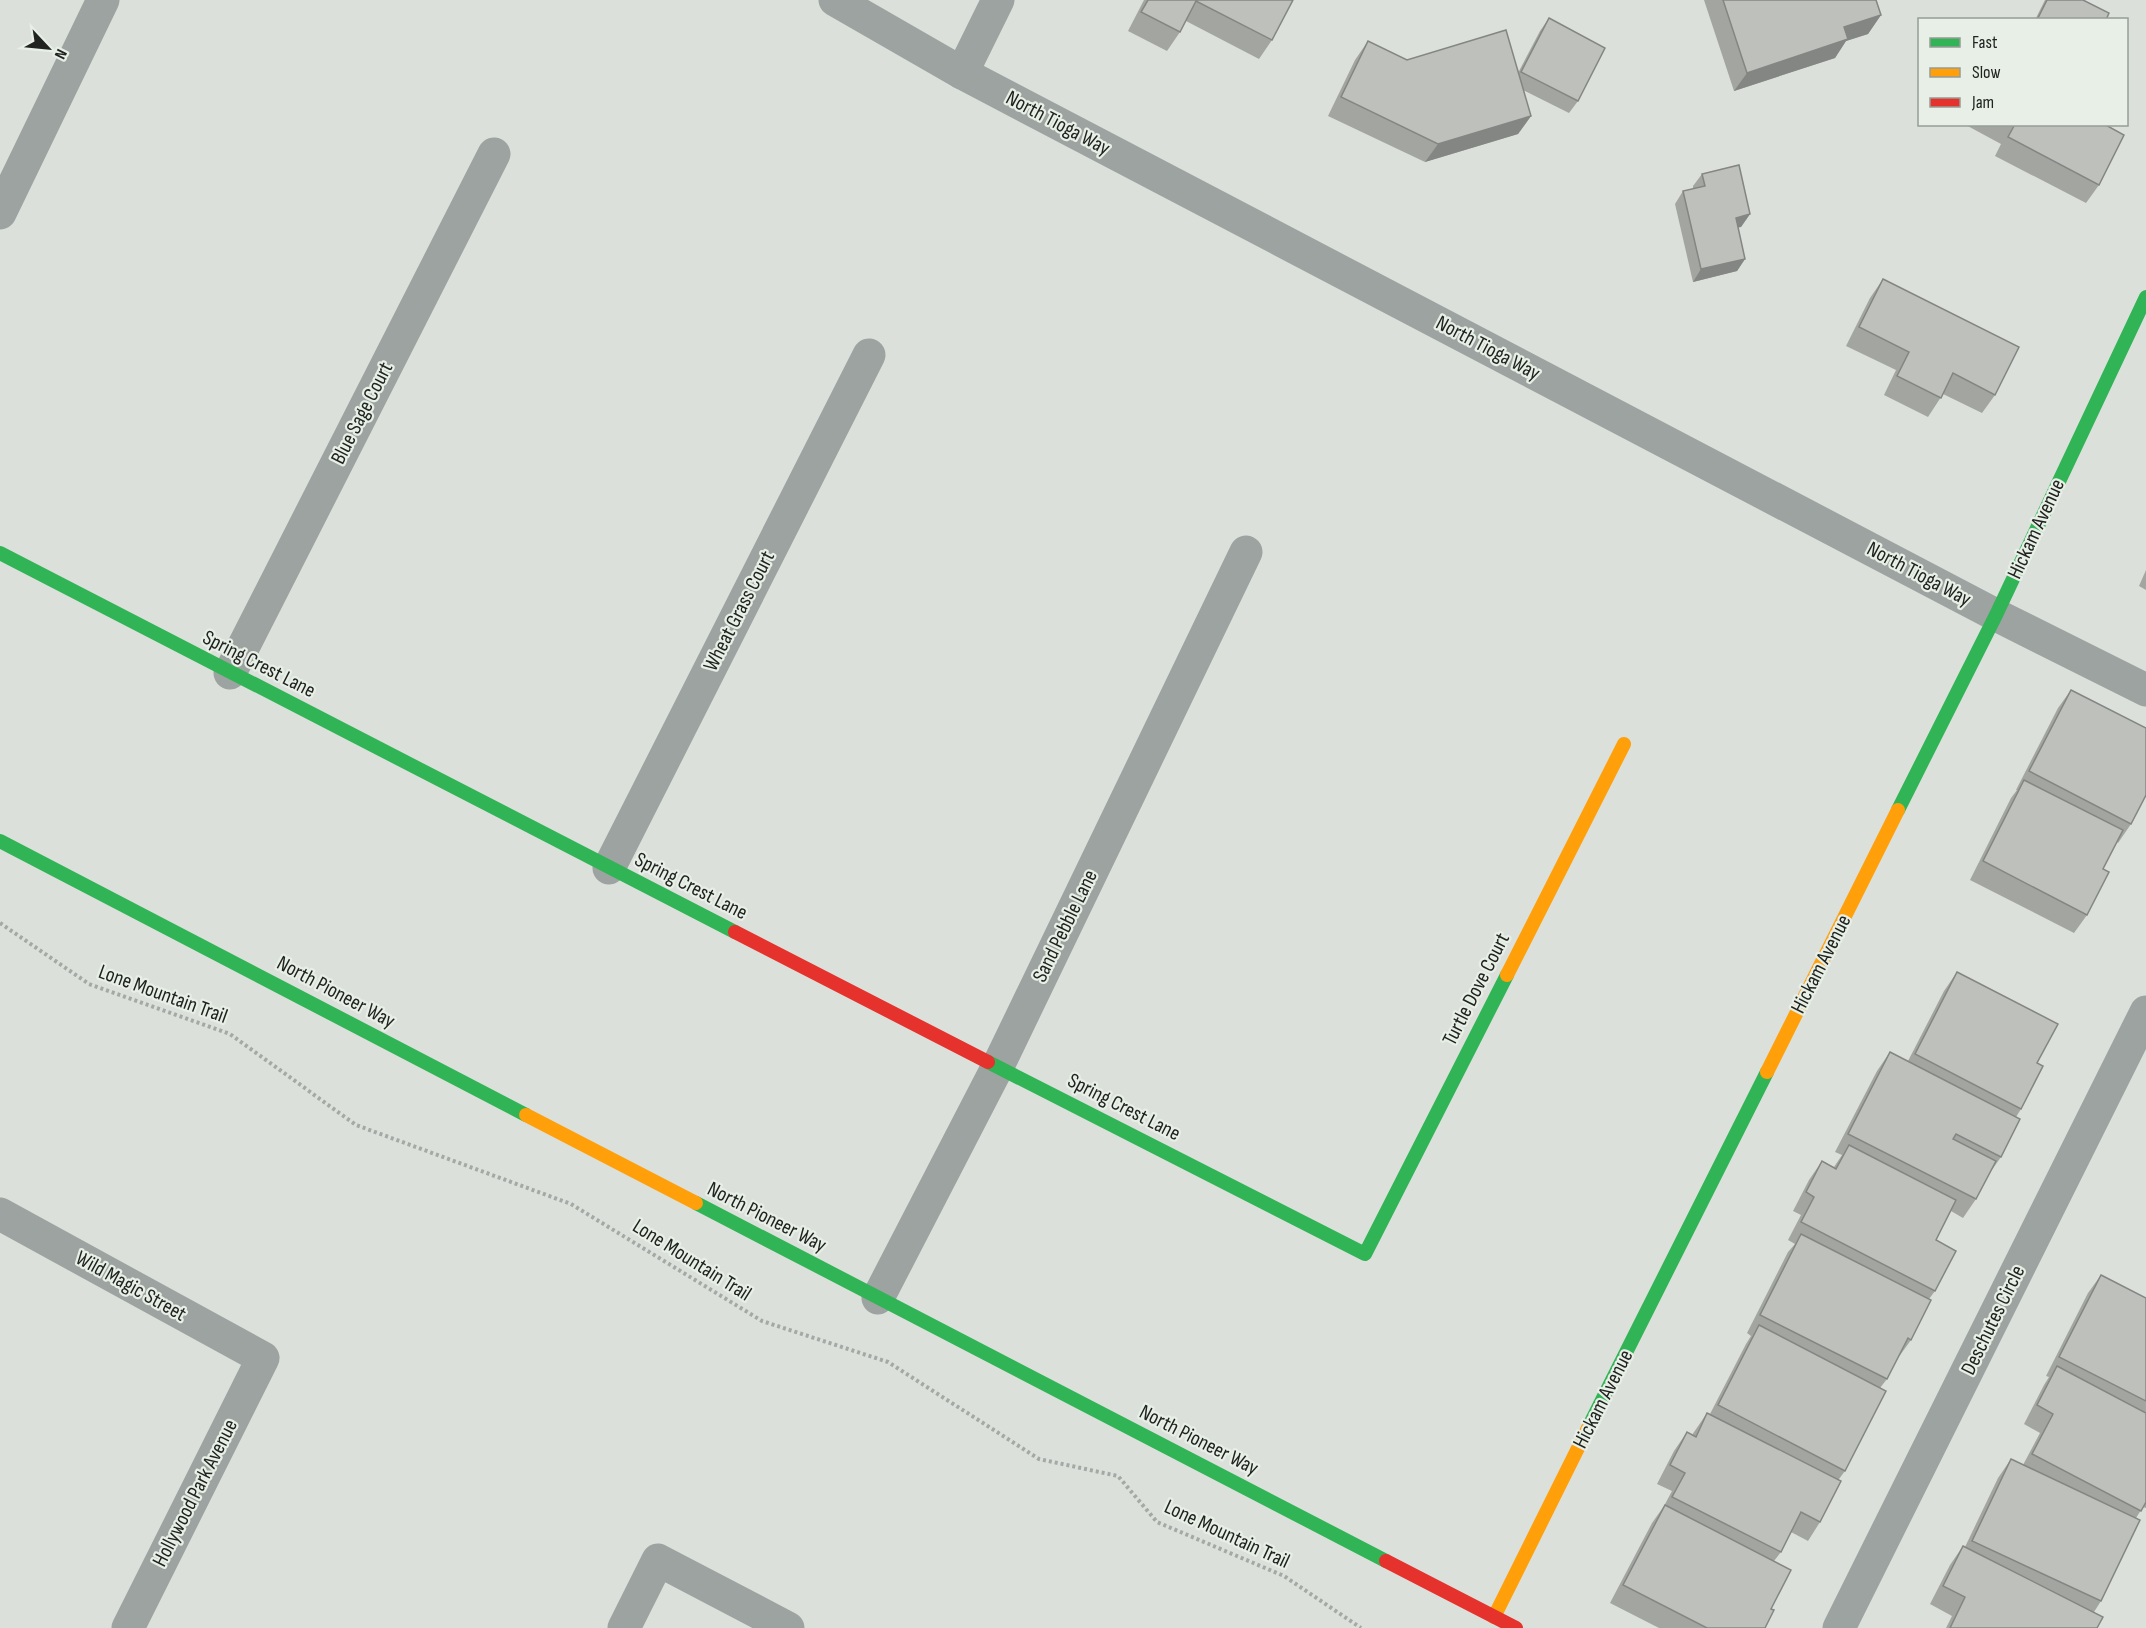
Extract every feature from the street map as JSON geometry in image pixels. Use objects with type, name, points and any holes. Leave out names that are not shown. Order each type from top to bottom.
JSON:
[{"type":"street","points":[[0,213],[103,0]]},
{"type":"street","name":"North Tioga Way","points":[[834,0],[962,73],[1996,615],[2146,690]]},
{"type":"street","points":[[962,73],[998,0]]},
{"type":"street","name":"Blue Sage Court","points":[[230,673],[494,154]]},
{"type":"street","name":"Hickam Avenue","points":[[1499,1624],[1996,615],[2146,297]]},
{"type":"street","name":"Wheat Grass Court","points":[[609,867],[869,354]]},
{"type":"street","name":"Sand Pebble Lane","points":[[878,1298],[998,1066],[1246,552]]},
{"type":"street","name":"Spring Crest Lane","points":[[0,553],[1365,1254]]},
{"type":"street","name":"Turtle Dove Court","points":[[1365,1254],[1624,744]]},
{"type":"street","name":"North Pioneer Way","points":[[0,840],[1499,1624]]},
{"type":"street","name":"Deschutes Circle","points":[[1839,1628],[2146,1012]]},
{"type":"street","name":"Wild Magic Street","points":[[0,1214],[262,1358]]},
{"type":"street","name":"Hollywood Park Avenue","points":[[128,1628],[262,1358]]},
{"type":"street","points":[[624,1628],[658,1560],[788,1628]]},
{"type":"path","name":"Lone Mountain Trail","points":[[0,923],[89,984],[230,1034],[356,1125],[571,1204],[762,1321],[888,1362],[1039,1459],[1118,1476],[1157,1522],[1284,1576],[1361,1628]]},
{"type":"building","points":[[1148,0],[1293,0],[1272,40],[1196,1],[1180,32],[1141,12]]},
{"type":"building","points":[[1723,0],[1876,0],[1881,15],[1844,27],[1848,39],[1747,73]]},
{"type":"building","points":[[2047,0],[2083,0],[2109,13],[2107,18],[2038,18]]},
{"type":"building","points":[[1549,18],[1605,48],[1578,101],[1521,72]]},
{"type":"building","points":[[1506,30],[1531,116],[1438,144],[1341,97],[1368,41],[1407,60]]},
{"type":"building","points":[[2014,126],[2108,126],[2124,135],[2099,185],[2008,137]]},
{"type":"building","points":[[1739,165],[1750,214],[1736,218],[1745,259],[1701,269],[1683,191],[1705,186],[1702,174]]},
{"type":"building","points":[[1883,279],[2019,347],[1995,395],[1953,373],[1941,398],[1897,376],[1909,352],[1859,327]]},
{"type":"building","points":[[2071,690],[2146,728],[2146,795],[2131,824],[2029,771]]},
{"type":"building","points":[[2024,780],[2123,830],[2103,869],[2109,872],[2087,915],[1983,861]]},
{"type":"building","points":[[1957,972],[2058,1024],[2037,1063],[2043,1066],[2021,1109],[1915,1054]]},
{"type":"building","points":[[1890,1052],[2020,1119],[2001,1157],[1956,1134],[1953,1139],[1996,1161],[1976,1199],[1848,1134]]},
{"type":"building","points":[[1849,1145],[1956,1200],[1936,1240],[1956,1251],[1935,1291],[1801,1222],[1814,1197],[1806,1192],[1822,1161],[1836,1169]]},
{"type":"building","points":[[1801,1234],[1931,1300],[1911,1340],[1908,1338],[1887,1379],[1760,1315]]},
{"type":"building","points":[[2101,1275],[2146,1298],[2146,1401],[2059,1357]]},
{"type":"building","points":[[1759,1325],[1886,1391],[1845,1471],[1718,1405]]},
{"type":"building","points":[[2057,1366],[2146,1413],[2146,1502],[2141,1511],[2032,1454],[2053,1414],[2037,1405]]},
{"type":"building","points":[[1707,1413],[1841,1481],[1820,1522],[1801,1512],[1781,1552],[1672,1497],[1685,1473],[1670,1465],[1687,1432],[1696,1437]]},
{"type":"building","points":[[2011,1459],[2140,1520],[2101,1601],[1972,1541]]},
{"type":"building","points":[[1665,1505],[1791,1570],[1771,1609],[1774,1610],[1765,1628],[1707,1628],[1623,1585]]},
{"type":"building","points":[[1963,1546],[2103,1617],[2097,1628],[1950,1628],[1965,1597],[1943,1586]]},
{"type":"traffic: fast","points":[[1898,810],[1996,615],[2146,297]]},
{"type":"traffic: fast","points":[[0,553],[735,932]]},
{"type":"traffic: fast","points":[[0,841],[526,1115]]},
{"type":"traffic: fast","points":[[988,1062],[1365,1254],[1507,975]]},
{"type":"traffic: fast","points":[[1589,1426],[1767,1072]]},
{"type":"traffic: fast","points":[[696,1203],[1386,1561]]},
{"type":"traffic: slow","points":[[1507,975],[1624,744]]},
{"type":"traffic: slow","points":[[1767,1072],[1898,810]]},
{"type":"traffic: slow","points":[[526,1115],[696,1203]]},
{"type":"traffic: slow","points":[[1494,1617],[1589,1426]]},
{"type":"traffic: jam","points":[[735,932],[988,1062]]},
{"type":"traffic: jam","points":[[1386,1561],[1516,1628]]}]
